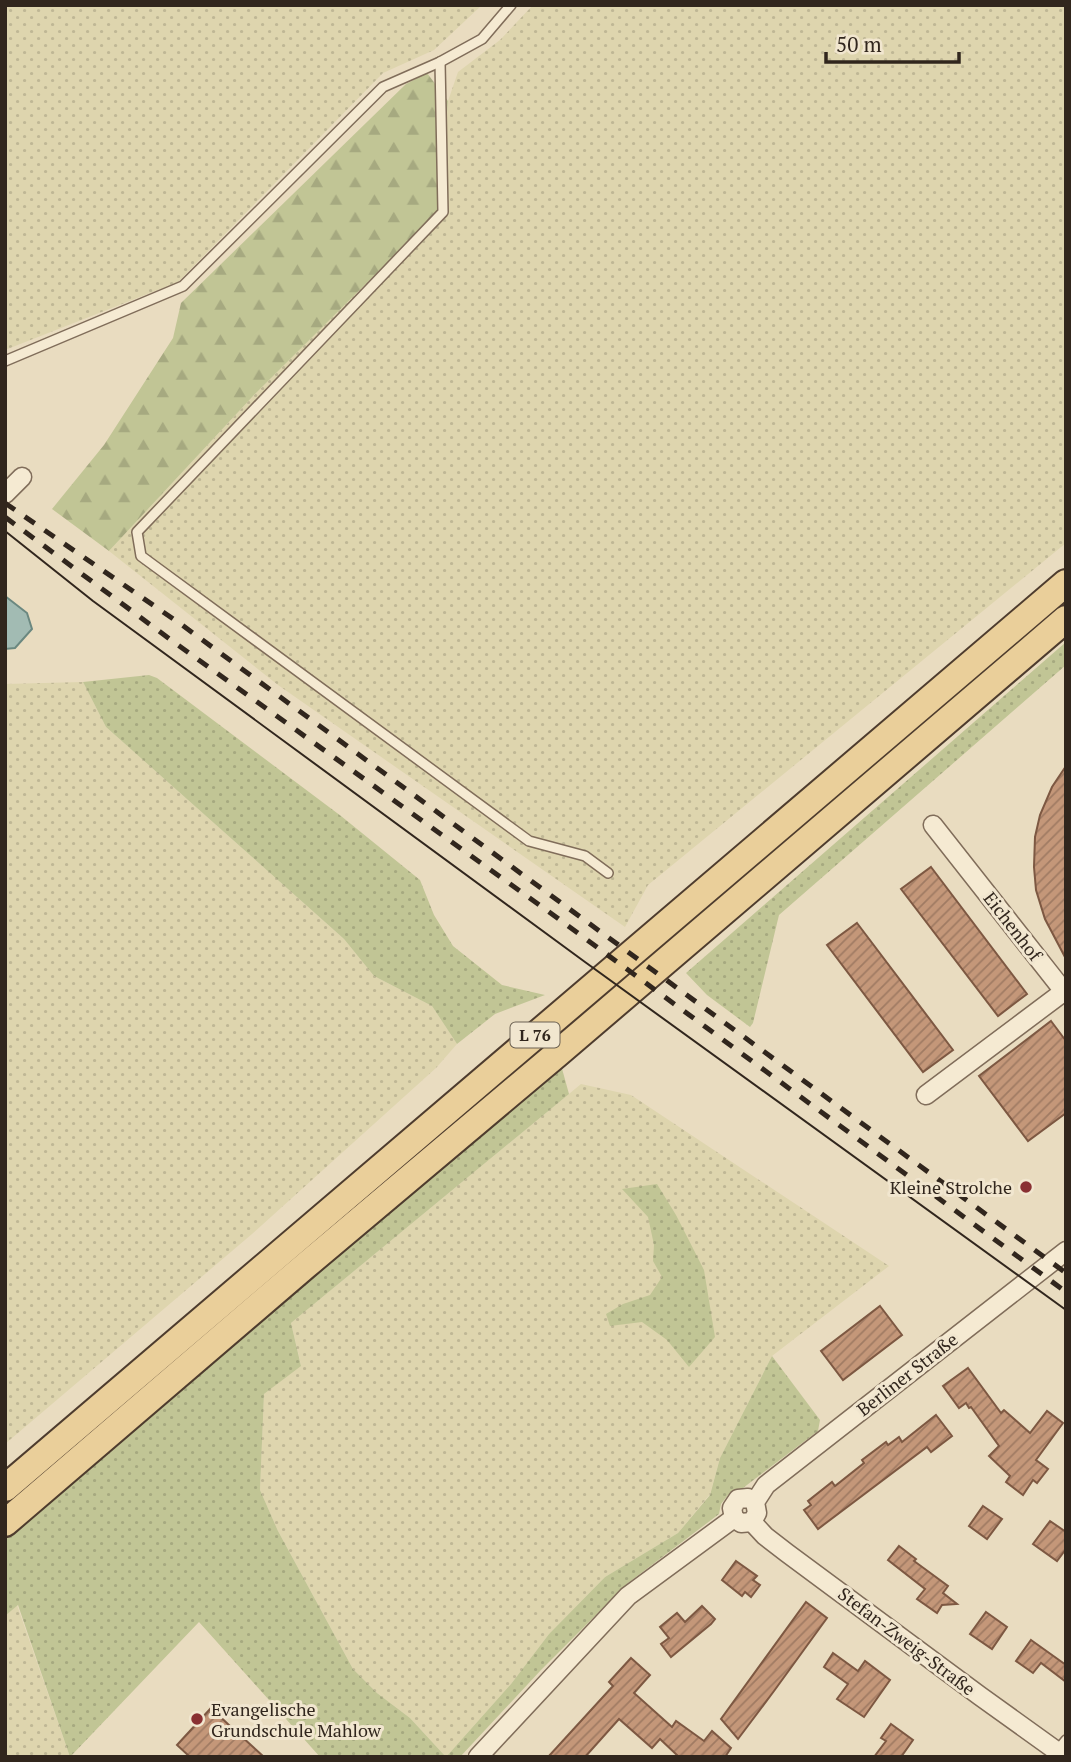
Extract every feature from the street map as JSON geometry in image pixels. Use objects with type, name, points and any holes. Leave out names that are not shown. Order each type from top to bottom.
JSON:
[{"type":"main road","name":"L 76","points":[[5,1488],[1066,583]]},
{"type":"main road","name":"L 76","points":[[5,1523],[1066,619]]},
{"type":"street","points":[[5,494],[22,477]]},
{"type":"street","name":"Eichenhof","points":[[926,1095],[1065,992],[933,825]]},
{"type":"street","name":"Berliner Straße","points":[[743,1520],[757,1513],[755,1502],[766,1485],[1066,1251]]},
{"type":"street","points":[[478,1757],[628,1596],[743,1520]]},
{"type":"street","name":"Stefan-Zweig-Straße","points":[[743,1520],[969,1688],[1063,1749]]},
{"type":"lane","points":[[5,361],[183,286],[383,87],[440,62],[482,39],[511,5]]},
{"type":"lane","points":[[440,62],[443,212],[137,532],[141,555],[529,841],[585,856],[608,873]]},
{"type":"shaded area","points":[[5,5],[482,5],[434,50],[383,73],[178,282],[5,350]]},
{"type":"shaded area","points":[[533,5],[1066,5],[1066,543],[648,885],[625,927],[278,685],[109,551],[254,395],[439,211],[448,101],[458,72],[500,40]]},
{"type":"shaded area","points":[[83,682],[106,727],[344,939],[374,976],[432,1006],[457,1044],[436,1068],[252,1234],[5,1444],[5,684]]},
{"type":"shaded area","points":[[581,1084],[631,1095],[889,1266],[772,1356],[720,1458],[710,1494],[678,1533],[605,1577],[549,1634],[511,1684],[446,1757],[410,1718],[377,1693],[353,1669],[278,1531],[260,1490],[264,1394],[301,1365],[291,1323]]},
{"type":"shaded area","points":[[17,1605],[70,1757],[5,1757],[5,1616]]},
{"type":"green space","points":[[427,73],[448,101],[439,211],[254,395],[109,551],[52,509],[104,445],[173,338],[181,303],[406,84]]},
{"type":"green space","points":[[1066,642],[1066,665],[779,915],[750,1027],[707,995],[686,973]]},
{"type":"green space","points":[[149,675],[157,678],[341,816],[420,880],[434,915],[453,946],[502,985],[545,995],[495,1014],[457,1044],[432,1006],[374,976],[344,939],[106,727],[83,682]]},
{"type":"green space","points":[[561,1065],[569,1094],[291,1323],[301,1366],[264,1394],[260,1490],[278,1531],[353,1669],[377,1693],[410,1718],[446,1757],[320,1757],[199,1622],[70,1757],[18,1605],[5,1616],[5,1540],[94,1459]]},
{"type":"green space","points":[[657,1184],[704,1270],[715,1337],[689,1367],[667,1340],[642,1322],[610,1326],[606,1314],[623,1304],[650,1295],[662,1277],[653,1261],[654,1245],[648,1217],[622,1189]]},
{"type":"green space","points":[[772,1356],[820,1420],[818,1431],[743,1488],[728,1495],[721,1504],[719,1514],[628,1583],[541,1670],[460,1757],[446,1757],[511,1684],[549,1634],[605,1577],[678,1533],[710,1495],[720,1458]]},
{"type":"water","points":[[5,596],[27,613],[32,629],[15,648],[5,649]]},
{"type":"building","points":[[1066,766],[1066,959],[1045,919],[1036,890],[1034,867],[1035,837],[1040,815],[1052,787]]},
{"type":"building","points":[[931,867],[1027,994],[998,1016],[901,889]]},
{"type":"building","points":[[857,923],[953,1050],[923,1072],[827,945]]},
{"type":"building","points":[[1051,1021],[1066,1041],[1066,1113],[1028,1141],[979,1076]]},
{"type":"building","points":[[880,1306],[902,1335],[843,1380],[821,1351]]},
{"type":"building","points":[[968,1368],[1001,1413],[1004,1410],[1030,1433],[1047,1411],[1063,1423],[1036,1460],[1048,1469],[1037,1483],[1033,1480],[1023,1495],[1006,1482],[1010,1476],[989,1456],[999,1446],[971,1407],[966,1403],[959,1408],[943,1386]]},
{"type":"building","points":[[936,1415],[952,1436],[931,1452],[927,1447],[818,1529],[804,1510],[811,1505],[808,1501],[832,1482],[835,1486],[886,1442],[888,1445],[899,1437],[902,1442]]},
{"type":"building","points":[[983,1506],[1002,1519],[987,1539],[969,1526]]},
{"type":"building","points":[[1050,1521],[1066,1532],[1066,1549],[1057,1561],[1033,1544]]},
{"type":"building","points":[[899,1546],[916,1559],[914,1561],[948,1586],[943,1593],[957,1604],[942,1605],[937,1613],[917,1599],[925,1589],[888,1560]]},
{"type":"building","points":[[736,1561],[757,1576],[753,1580],[760,1585],[751,1597],[745,1592],[742,1596],[722,1580]]},
{"type":"building","points":[[806,1602],[827,1618],[738,1739],[721,1719]]},
{"type":"building","points":[[702,1606],[715,1619],[671,1657],[661,1644],[669,1638],[660,1627],[677,1613],[685,1622]]},
{"type":"building","points":[[986,1612],[1007,1627],[992,1649],[970,1634]]},
{"type":"building","points":[[1031,1640],[1066,1665],[1066,1682],[1041,1663],[1033,1673],[1016,1661]]},
{"type":"building","points":[[833,1653],[858,1671],[865,1661],[890,1680],[864,1717],[837,1699],[848,1684],[824,1667]]},
{"type":"building","points":[[631,1658],[650,1675],[634,1693],[672,1727],[676,1721],[704,1741],[712,1731],[731,1748],[725,1757],[679,1757],[660,1739],[652,1748],[619,1719],[585,1757],[548,1757],[613,1686],[609,1682]]},
{"type":"building","points":[[211,1708],[264,1757],[190,1757],[177,1745]]},
{"type":"building","points":[[891,1724],[913,1740],[901,1757],[874,1757],[886,1741],[881,1738]]},
{"type":"tram line","points":[[5,531],[93,601],[1066,1310]]},
{"type":"railway","points":[[5,503],[182,625],[1066,1273]]},
{"type":"railway","points":[[5,517],[1066,1292]]},
{"type":"place","name":"Kleine Strolche","points":[[1026,1187]]},
{"type":"place","name":"Evangelische Grundschule Mahlow","points":[[197,1719]]}]
